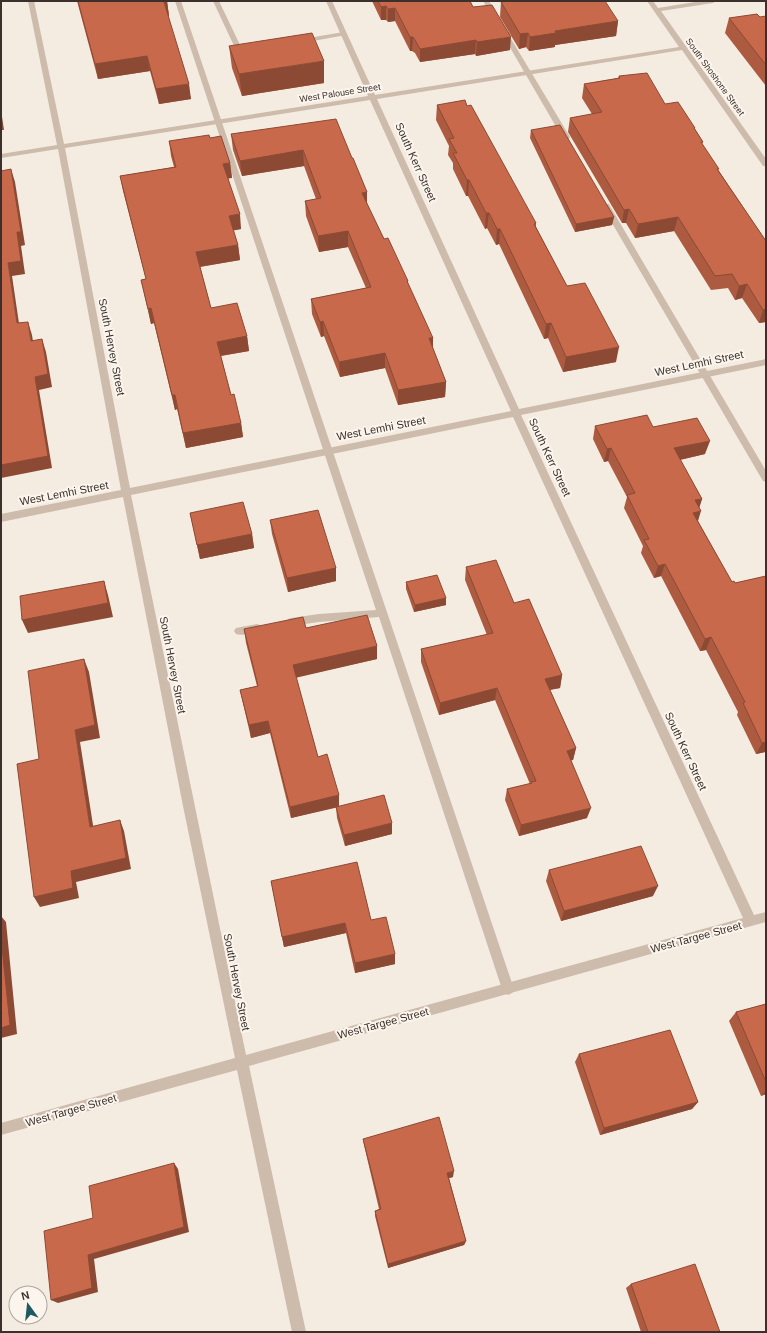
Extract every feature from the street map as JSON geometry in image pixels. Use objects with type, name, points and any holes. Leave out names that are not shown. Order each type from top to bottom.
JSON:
[{"type":"street","name":"South Hervey Street","points":[[31,1],[62,146],[126,492],[241,1063],[298,1332]]},
{"type":"street","points":[[178,1],[220,121],[508,989]]},
{"type":"street","points":[[216,1],[237,47],[250,49],[257,48]]},
{"type":"street","name":"South Kerr Street","points":[[329,1],[751,922]]},
{"type":"street","points":[[486,1],[571,145]]},
{"type":"street","name":"South Shoshone Street","points":[[650,1],[766,164]]},
{"type":"street","points":[[656,10],[713,1]]},
{"type":"street","points":[[293,42],[344,34]]},
{"type":"street","name":"West Palouse Street","points":[[1,156],[683,48]]},
{"type":"street","points":[[602,199],[766,478]]},
{"type":"street","name":"West Lemhi Street","points":[[1,518],[766,362]]},
{"type":"street","points":[[283,624],[319,618],[383,613]]},
{"type":"street","points":[[239,631],[268,626]]},
{"type":"street","name":"West Targee Street","points":[[1,1129],[766,917]]},
{"type":"building","points":[[78,1],[167,1],[164,2],[189,84],[156,89],[147,56],[95,64]]},
{"type":"building","points":[[378,1],[470,1],[473,7],[492,5],[511,37],[477,42],[476,40],[420,49],[413,37],[410,37],[395,8],[388,9],[386,6],[381,7]]},
{"type":"building","points":[[605,1],[618,21],[555,31],[556,33],[530,37],[528,33],[520,34],[501,2]]},
{"type":"building","points":[[757,14],[760,17],[766,16],[766,65],[729,18]]},
{"type":"building","points":[[312,33],[324,61],[239,74],[229,46]]},
{"type":"building","points":[[647,73],[665,104],[678,102],[703,142],[701,142],[719,169],[717,169],[766,241],[766,309],[763,310],[747,284],[739,286],[732,274],[715,276],[678,217],[638,224],[629,209],[624,210],[570,118],[602,112],[584,84],[620,78],[619,76]]},
{"type":"building","points":[[465,100],[467,106],[471,105],[536,223],[534,224],[567,286],[585,283],[619,347],[566,357],[551,323],[546,324],[500,229],[497,229],[489,213],[486,213],[453,153],[457,153],[449,139],[454,138],[437,105]]},
{"type":"building","points":[[336,119],[367,192],[362,193],[384,239],[388,238],[433,338],[429,338],[446,382],[398,390],[385,353],[339,362],[323,321],[320,322],[311,299],[371,287],[348,231],[318,236],[305,201],[321,198],[303,150],[240,161],[231,134]]},
{"type":"building","points":[[560,125],[614,217],[576,224],[531,130]]},
{"type":"building","points":[[209,135],[210,138],[221,136],[230,163],[223,164],[240,214],[229,216],[238,245],[196,252],[211,308],[237,303],[247,336],[217,342],[231,395],[234,394],[241,423],[183,433],[175,395],[172,395],[151,308],[148,309],[141,280],[146,279],[120,176],[176,167],[169,141]]},
{"type":"building","points":[[11,169],[21,232],[17,232],[21,261],[8,263],[17,323],[28,322],[31,341],[42,339],[48,374],[35,377],[48,456],[1,465],[1,171]]},
{"type":"building","points":[[647,415],[653,427],[697,418],[710,441],[674,448],[702,499],[695,500],[701,511],[693,513],[732,582],[734,581],[735,583],[766,576],[766,742],[762,743],[743,703],[745,702],[711,637],[705,639],[665,564],[658,566],[644,540],[649,539],[627,495],[635,493],[611,448],[607,449],[595,426]]},
{"type":"building","points":[[243,502],[252,534],[197,545],[190,513]]},
{"type":"building","points":[[318,510],[336,568],[287,578],[270,520]]},
{"type":"building","points":[[496,560],[514,603],[529,599],[562,675],[545,679],[576,748],[567,751],[591,808],[521,825],[507,789],[536,781],[497,688],[440,703],[421,649],[493,633],[466,567]]},
{"type":"building","points":[[437,575],[446,598],[415,605],[406,582]]},
{"type":"building","points":[[104,581],[108,603],[22,620],[20,596]]},
{"type":"building","points":[[367,615],[377,646],[293,665],[318,757],[327,754],[339,795],[290,807],[268,721],[249,725],[240,690],[258,686],[244,629],[303,617],[306,628]]},
{"type":"building","points":[[84,659],[95,725],[75,730],[90,827],[120,820],[126,858],[71,871],[73,888],[34,897],[17,764],[39,759],[28,671]]},
{"type":"building","points":[[384,795],[392,823],[344,835],[336,807]]},
{"type":"building","points":[[641,846],[658,886],[564,911],[549,870]]},
{"type":"building","points":[[357,862],[371,920],[386,917],[395,954],[355,963],[345,923],[282,937],[271,881]]},
{"type":"building","points":[[1,937],[10,1025],[1,1028]]},
{"type":"building","points":[[766,1004],[766,1082],[736,1012]]},
{"type":"building","points":[[670,1030],[698,1102],[604,1128],[579,1054]]},
{"type":"building","points":[[439,1117],[454,1171],[447,1173],[466,1241],[388,1264],[375,1211],[381,1209],[363,1139]]},
{"type":"building","points":[[174,1163],[184,1227],[88,1255],[92,1288],[51,1300],[44,1231],[93,1218],[89,1186]]},
{"type":"building","points":[[695,1264],[720,1332],[648,1332],[631,1284]]}]
